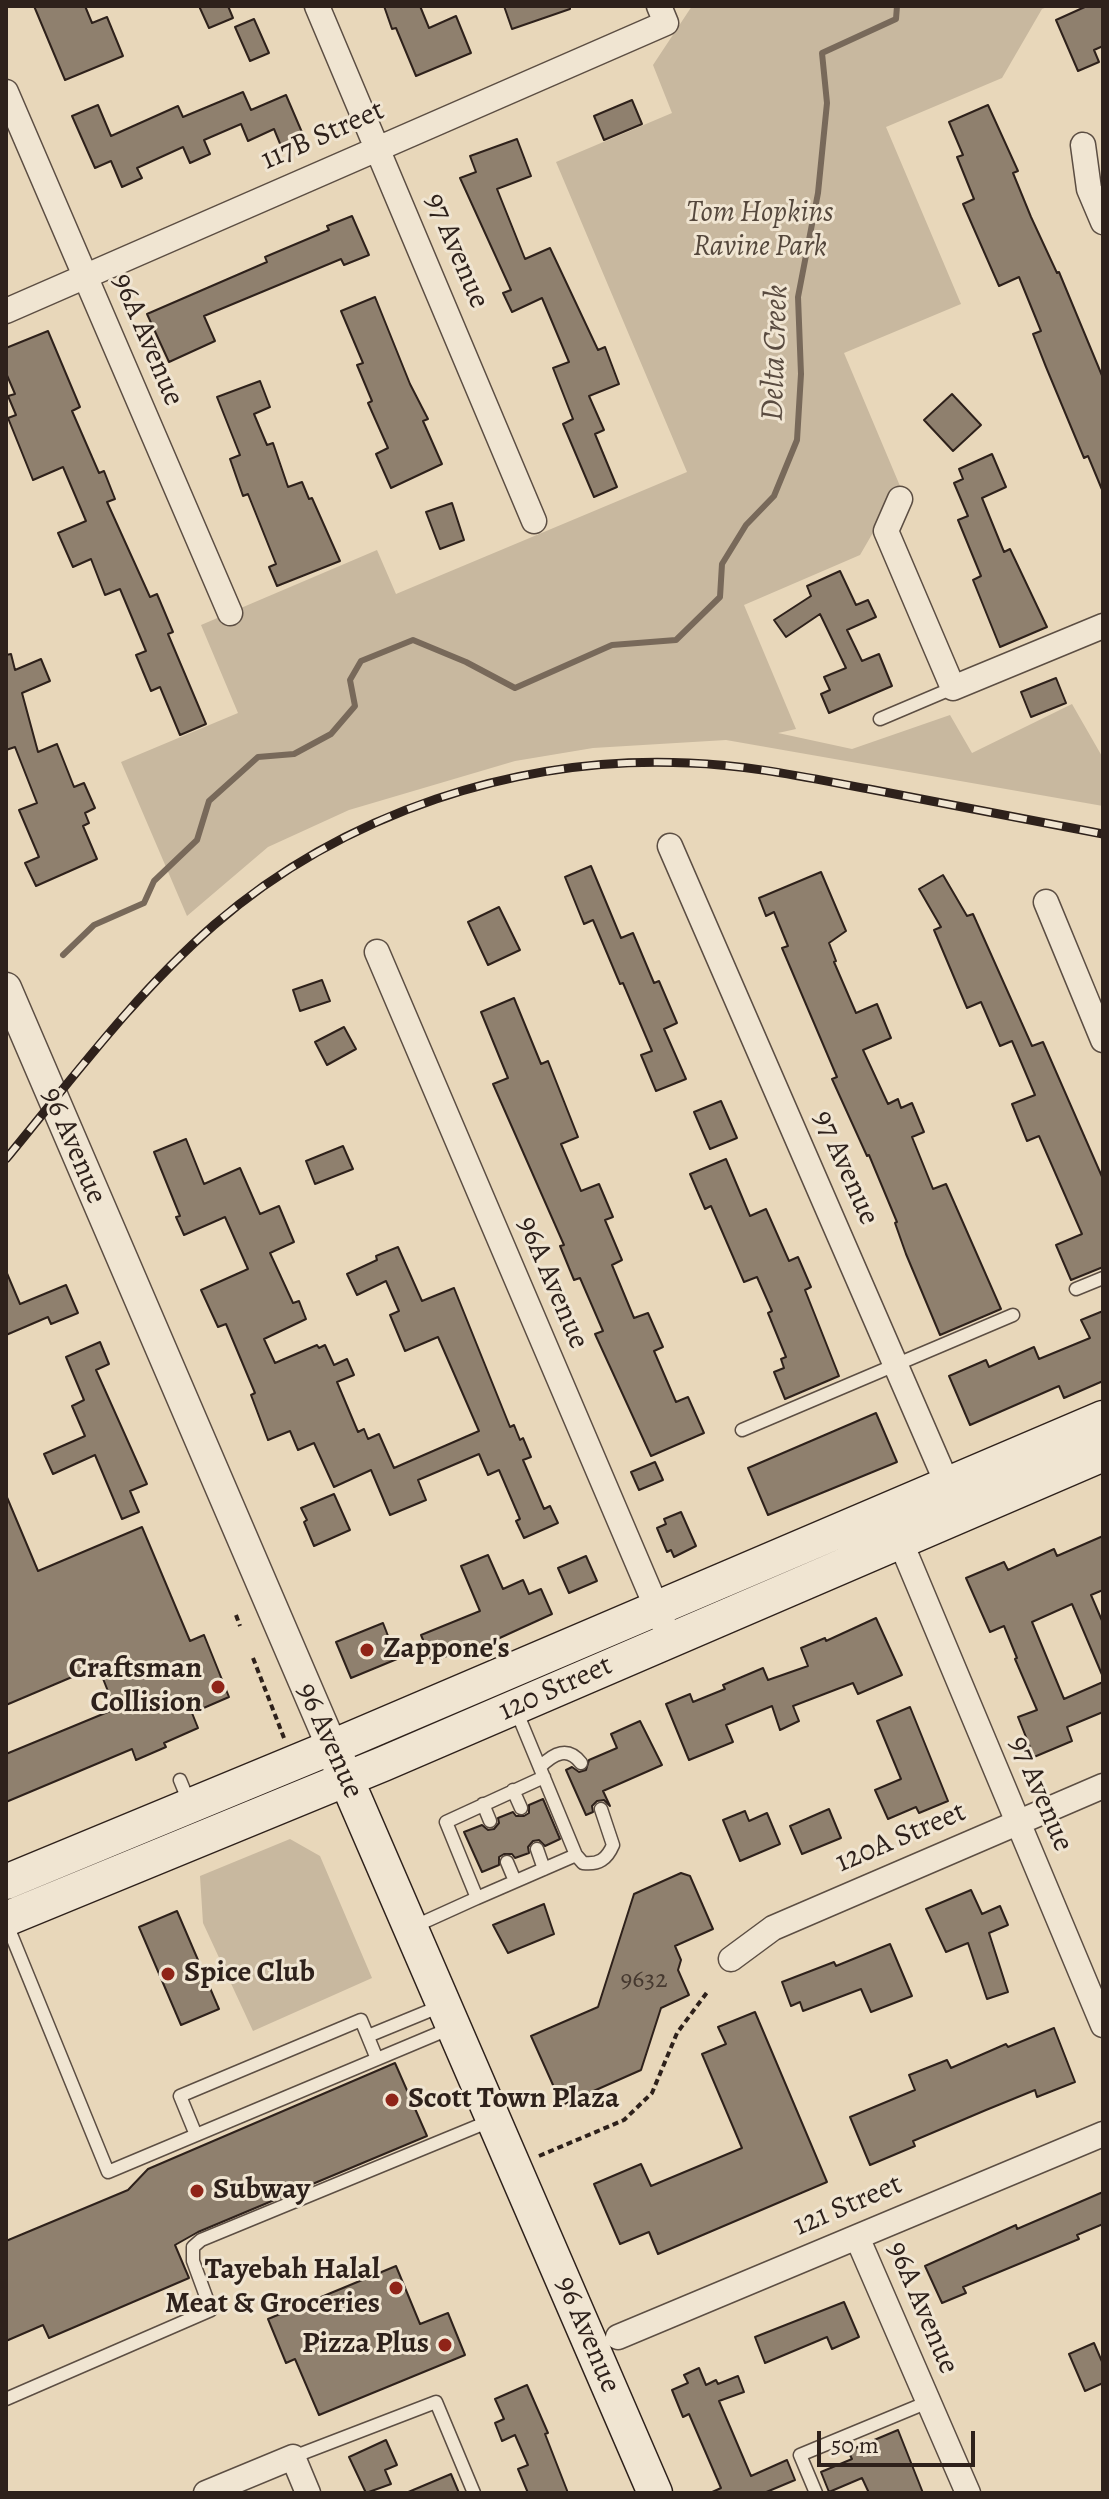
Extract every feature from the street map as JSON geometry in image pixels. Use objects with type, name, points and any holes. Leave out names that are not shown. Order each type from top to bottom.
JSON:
[{"type":"main road","name":"120 Street","points":[[6,1882],[185,1792],[332,1747],[1103,1418]]},
{"type":"main road","name":"120 Street","points":[[6,1921],[516,1708],[1103,1454]]},
{"type":"main road","name":"96 Avenue","points":[[332,1747],[655,2493]]},
{"type":"street","name":"97 Avenue","points":[[317,6],[534,521]]},
{"type":"street","name":"117B Street","points":[[6,311],[377,147],[663,14]]},
{"type":"street","name":"96A Avenue","points":[[6,92],[230,613]]},
{"type":"street","points":[[1083,145],[1089,189],[1103,222]]},
{"type":"street","points":[[900,499],[886,531],[953,688],[1103,626]]},
{"type":"street","name":"97 Avenue","points":[[670,846],[961,1516]]},
{"type":"street","points":[[1046,902],[1103,1040]]},
{"type":"street","name":"96A Avenue","points":[[377,952],[670,1639]]},
{"type":"street","name":"96 Avenue","points":[[6,988],[332,1747]]},
{"type":"street","name":"97 Avenue","points":[[901,1543],[1103,2025]]},
{"type":"street","name":"120A Street","points":[[731,1959],[773,1928],[1103,1786]]},
{"type":"street","name":"121 Street","points":[[618,2337],[1103,2134]]},
{"type":"street","name":"96A Avenue","points":[[857,2237],[968,2493]]},
{"type":"street","points":[[206,2493],[293,2457],[308,2493]]},
{"type":"lane","points":[[880,719],[953,688]]},
{"type":"lane","points":[[1076,1289],[1103,1278]]},
{"type":"lane","points":[[742,1430],[1013,1315]]},
{"type":"lane","points":[[516,1708],[576,1855],[583,1863],[594,1865],[608,1856],[613,1845],[601,1809]]},
{"type":"lane","points":[[477,1898],[446,1822],[513,1790],[542,1772],[556,1754],[574,1754],[581,1763]]},
{"type":"lane","points":[[513,1790],[521,1808]]},
{"type":"lane","points":[[483,1804],[490,1821]]},
{"type":"lane","points":[[537,1849],[544,1869]]},
{"type":"lane","points":[[411,1928],[576,1855]]},
{"type":"lane","points":[[507,1862],[515,1881]]},
{"type":"lane","points":[[6,1921],[108,2172],[377,2059],[449,2016]]},
{"type":"lane","points":[[368,2036],[449,2016]]},
{"type":"lane","points":[[196,2135],[180,2096],[361,2020],[377,2059]]},
{"type":"lane","points":[[6,2399],[211,2310],[193,2261],[193,2247],[201,2240],[494,2120]]},
{"type":"lane","points":[[293,2457],[436,2402],[474,2493]]},
{"type":"lane","points":[[816,2493],[800,2455],[928,2402]]},
{"type":"path","points":[[236,1615],[240,1626]]},
{"type":"path","points":[[253,1658],[284,1738]]},
{"type":"path","points":[[539,2156],[624,2120],[652,2093],[677,2033],[708,1991]]},
{"type":"green space","name":"Tom Hopkins Ravine Park","points":[[692,6],[1050,6],[1042,9],[1002,78],[886,127],[961,304],[844,353],[900,486],[860,555],[744,605],[796,729],[778,733],[852,749],[950,715],[972,753],[1072,704],[1103,758],[1103,806],[726,740],[593,748],[515,761],[349,810],[268,847],[187,916],[121,762],[238,713],[201,625],[377,550],[396,594],[687,472],[556,162],[672,113],[653,65]]},
{"type":"green space","points":[[290,1839],[320,1856],[372,1978],[253,2031],[203,1923],[200,1876]]},
{"type":"building","points":[[34,6],[85,6],[92,23],[107,17],[123,56],[65,80]]},
{"type":"building","points":[[199,6],[228,6],[233,18],[209,28]]},
{"type":"building","points":[[384,6],[420,6],[429,28],[456,16],[471,53],[416,76]]},
{"type":"building","points":[[504,6],[570,6],[570,9],[512,29]]},
{"type":"building","points":[[1087,6],[1103,6],[1103,46],[1094,50],[1099,62],[1078,71],[1056,20]]},
{"type":"building","points":[[254,19],[269,53],[250,61],[235,27]]},
{"type":"building","points":[[243,92],[251,110],[286,95],[304,137],[281,146],[274,129],[248,141],[241,124],[204,140],[210,154],[190,163],[183,147],[137,168],[142,178],[122,187],[111,161],[95,168],[72,116],[98,105],[111,136],[178,106],[183,117]]},
{"type":"building","points":[[632,100],[642,124],[604,140],[594,116]]},
{"type":"building","points":[[988,105],[1018,171],[1013,173],[1031,217],[1059,272],[1103,378],[1103,492],[1088,456],[1084,458],[1033,334],[1041,331],[1019,277],[999,286],[963,204],[974,199],[957,157],[963,155],[949,122]]},
{"type":"building","points":[[517,139],[531,176],[497,189],[525,259],[550,248],[598,350],[605,347],[619,384],[589,396],[604,430],[595,434],[617,487],[594,497],[563,424],[573,419],[553,368],[569,362],[542,298],[512,312],[503,293],[511,290],[460,178],[476,172],[470,156]]},
{"type":"building","points":[[352,216],[369,255],[344,265],[341,259],[204,316],[215,341],[169,362],[147,314],[267,262],[265,257],[329,230],[327,226]]},
{"type":"building","points":[[375,297],[410,384],[428,419],[423,421],[442,464],[391,488],[376,454],[388,448],[368,403],[372,401],[357,365],[363,363],[341,311]]},
{"type":"building","points":[[48,331],[80,407],[72,411],[99,473],[104,471],[115,499],[107,502],[150,597],[157,594],[173,632],[168,634],[206,724],[180,735],[160,687],[151,691],[136,655],[146,651],[120,589],[105,595],[91,559],[73,567],[58,533],[86,521],[63,467],[33,480],[8,418],[16,415],[8,396],[15,394],[6,373],[6,348]]},
{"type":"building","points":[[260,381],[270,407],[254,414],[267,445],[273,443],[288,487],[302,482],[340,561],[277,586],[269,567],[276,564],[248,494],[243,496],[230,459],[240,455],[217,397]]},
{"type":"building","points":[[952,394],[981,425],[953,451],[924,420]]},
{"type":"building","points":[[992,454],[1006,487],[982,498],[1004,552],[1010,549],[1047,627],[1000,647],[973,580],[981,576],[958,520],[968,516],[954,483],[963,479],[959,469]]},
{"type":"building","points":[[452,503],[464,540],[440,549],[426,512]]},
{"type":"building","points":[[840,571],[856,605],[868,600],[876,617],[847,630],[862,661],[879,654],[892,686],[829,713],[821,694],[830,690],[824,677],[846,668],[820,614],[786,637],[774,620],[811,596],[807,586]]},
{"type":"building","points":[[11,654],[15,670],[41,659],[50,681],[22,693],[38,752],[57,744],[74,787],[84,783],[95,808],[85,813],[89,823],[83,826],[97,859],[36,886],[25,863],[39,857],[19,810],[37,803],[15,747],[6,750],[6,655]]},
{"type":"building","points":[[1056,678],[1066,703],[1031,717],[1021,692]]},
{"type":"building","points":[[591,866],[621,938],[633,933],[654,983],[659,981],[677,1023],[664,1029],[686,1079],[656,1091],[641,1055],[652,1051],[593,920],[584,924],[565,877]]},
{"type":"building","points":[[821,872],[846,931],[829,943],[834,962],[856,1013],[877,1004],[891,1038],[863,1050],[888,1104],[898,1099],[901,1108],[912,1103],[924,1132],[912,1137],[933,1189],[946,1184],[1001,1309],[940,1335],[869,1155],[832,1079],[837,1077],[782,948],[788,946],[774,912],[766,916],[759,898]]},
{"type":"building","points":[[943,875],[967,916],[973,914],[1032,1046],[1043,1042],[1103,1179],[1103,1267],[1071,1280],[1056,1245],[1082,1234],[1039,1136],[1027,1141],[1012,1104],[1035,1095],[1012,1041],[1000,1046],[981,1002],[967,1008],[934,930],[941,927],[919,889]]},
{"type":"building","points":[[499,907],[520,950],[488,965],[468,922]]},
{"type":"building","points":[[322,980],[330,1001],[300,1011],[293,990]]},
{"type":"building","points":[[514,998],[541,1064],[548,1061],[578,1137],[561,1144],[581,1191],[599,1184],[613,1217],[605,1220],[622,1260],[612,1265],[634,1318],[648,1313],[663,1347],[654,1351],[676,1402],[688,1397],[704,1433],[651,1456],[595,1334],[603,1331],[580,1278],[574,1280],[560,1246],[564,1245],[493,1084],[508,1078],[481,1012]]},
{"type":"building","points":[[344,1027],[356,1049],[327,1065],[315,1042]]},
{"type":"building","points":[[721,1101],[737,1138],[710,1149],[694,1112]]},
{"type":"building","points":[[186,1139],[204,1184],[240,1168],[260,1214],[279,1206],[294,1242],[270,1253],[293,1303],[299,1301],[306,1319],[264,1339],[275,1363],[317,1345],[319,1348],[325,1345],[334,1365],[347,1359],[354,1375],[337,1382],[358,1432],[364,1429],[368,1439],[379,1434],[394,1468],[479,1431],[438,1337],[405,1351],[390,1315],[399,1311],[386,1281],[357,1295],[347,1274],[398,1247],[422,1301],[454,1288],[510,1427],[514,1425],[531,1457],[523,1460],[544,1509],[550,1506],[558,1523],[524,1538],[516,1521],[520,1519],[499,1470],[488,1475],[479,1454],[418,1480],[426,1500],[390,1515],[371,1470],[334,1487],[314,1443],[298,1450],[290,1431],[268,1440],[251,1395],[255,1393],[226,1324],[218,1327],[201,1290],[248,1269],[225,1217],[184,1235],[176,1217],[180,1216],[154,1152]]},
{"type":"building","points":[[343,1146],[353,1169],[315,1184],[306,1161]]},
{"type":"building","points":[[726,1159],[750,1216],[766,1209],[789,1261],[798,1257],[811,1287],[805,1290],[839,1376],[785,1399],[774,1372],[784,1368],[781,1359],[786,1357],[768,1313],[772,1311],[757,1277],[744,1282],[711,1206],[705,1209],[690,1174]]},
{"type":"building","points":[[6,1271],[20,1304],[66,1285],[78,1313],[51,1324],[48,1317],[6,1335]]},
{"type":"building","points":[[1103,1311],[1103,1381],[1064,1398],[1059,1386],[970,1425],[949,1376],[986,1360],[989,1367],[1034,1347],[1039,1359],[1090,1338],[1081,1320]]},
{"type":"building","points":[[100,1342],[109,1364],[96,1370],[147,1484],[130,1491],[139,1512],[122,1519],[95,1455],[53,1474],[44,1454],[85,1436],[72,1406],[84,1400],[66,1357]]},
{"type":"building","points":[[876,1413],[897,1462],[768,1515],[748,1468]]},
{"type":"building","points":[[655,1462],[663,1480],[639,1490],[631,1472]]},
{"type":"building","points":[[334,1494],[350,1530],[314,1546],[301,1508]]},
{"type":"building","points":[[6,1495],[38,1571],[142,1527],[190,1641],[204,1635],[229,1697],[192,1713],[198,1728],[164,1743],[166,1747],[136,1760],[132,1749],[6,1802],[6,1754],[115,1709],[98,1666],[6,1705]]},
{"type":"building","points":[[681,1512],[696,1546],[674,1557],[671,1550],[667,1552],[657,1528],[666,1524],[664,1519]]},
{"type":"building","points":[[1103,1536],[1103,1590],[1091,1595],[1103,1623],[1103,1677],[1072,1604],[1032,1622],[1064,1699],[1103,1682],[1103,1712],[1067,1727],[1072,1741],[1034,1757],[1018,1717],[1037,1710],[1004,1626],[990,1632],[966,1578],[1004,1562],[1008,1570],[1054,1549],[1057,1556]]},
{"type":"building","points":[[488,1555],[503,1589],[523,1580],[529,1594],[541,1589],[552,1614],[456,1658],[454,1653],[432,1662],[421,1635],[480,1611],[461,1566]]},
{"type":"building","points":[[586,1556],[597,1581],[569,1593],[558,1568]]},
{"type":"building","points":[[876,1618],[902,1675],[858,1694],[853,1683],[793,1706],[799,1721],[780,1730],[772,1706],[726,1725],[733,1742],[689,1760],[666,1704],[690,1694],[693,1702],[763,1668],[768,1680],[808,1666],[801,1648],[825,1638],[826,1641]]},
{"type":"building","name":"Zappone's","points":[[383,1623],[397,1659],[351,1678],[336,1642]]},
{"type":"building","points":[[910,1707],[948,1801],[919,1813],[916,1807],[888,1819],[875,1790],[901,1779],[877,1721]]},
{"type":"building","points":[[640,1721],[662,1765],[603,1791],[610,1806],[604,1800],[597,1801],[592,1806],[593,1812],[586,1815],[566,1770],[572,1767],[579,1772],[586,1770],[589,1760],[617,1748],[611,1734]]},
{"type":"building","points":[[543,1799],[560,1839],[545,1846],[539,1840],[533,1841],[528,1847],[529,1853],[515,1858],[512,1854],[504,1854],[499,1857],[499,1865],[482,1872],[464,1832],[482,1825],[488,1830],[494,1829],[499,1823],[498,1818],[513,1812],[516,1816],[524,1816],[529,1813],[529,1805]]},
{"type":"building","points":[[829,1809],[841,1838],[802,1854],[790,1826]]},
{"type":"building","points":[[745,1811],[749,1821],[767,1813],[780,1844],[740,1861],[723,1820]]},
{"type":"building","points":[[681,1873],[690,1876],[713,1929],[675,1946],[681,1960],[678,1970],[689,1995],[661,2008],[641,2070],[562,2105],[531,2036],[598,2007],[634,1894]]},
{"type":"building","points":[[971,1890],[982,1914],[1000,1906],[1008,1925],[989,1933],[1008,1992],[987,1999],[968,1943],[946,1952],[926,1909]]},
{"type":"building","points":[[544,1904],[554,1934],[508,1953],[493,1925]]},
{"type":"building","points":[[177,1911],[219,2009],[181,2025],[139,1927]]},
{"type":"building","points":[[890,1944],[912,1996],[871,2012],[861,1989],[803,2011],[800,2002],[791,2006],[782,1982],[834,1962],[836,1966]]},
{"type":"building","points":[[755,2012],[827,2182],[658,2254],[649,2232],[620,2244],[594,2184],[641,2164],[651,2186],[742,2148],[702,2054],[726,2044],[718,2027]]},
{"type":"building","points":[[1054,2028],[1075,2082],[1037,2097],[1035,2090],[913,2141],[915,2146],[870,2165],[850,2117],[915,2090],[909,2075],[947,2060],[951,2068],[1006,2044],[1008,2047]]},
{"type":"building","name":"Scott Town Plaza","points":[[395,2063],[427,2136],[198,2232],[175,2245],[189,2278],[49,2338],[43,2325],[6,2341],[6,2241],[128,2190],[148,2169]]},
{"type":"building","points":[[1103,2192],[1103,2224],[1077,2235],[1079,2239],[963,2287],[966,2293],[942,2303],[925,2266],[1016,2225],[1017,2229]]},
{"type":"building","points":[[396,2266],[420,2324],[448,2313],[465,2355],[319,2415],[295,2359],[286,2363],[268,2319]]},
{"type":"building","points":[[844,2302],[859,2337],[832,2349],[827,2337],[765,2363],[755,2337]]},
{"type":"building","points":[[1094,2343],[1103,2364],[1103,2383],[1085,2391],[1069,2354]]},
{"type":"building","points":[[699,2368],[706,2385],[738,2376],[744,2392],[719,2401],[751,2476],[787,2460],[795,2480],[764,2493],[710,2493],[721,2488],[689,2414],[683,2417],[672,2390],[688,2383],[684,2375]]},
{"type":"building","points":[[527,2385],[548,2433],[545,2434],[568,2493],[528,2493],[518,2469],[528,2465],[515,2435],[502,2441],[495,2423],[504,2419],[495,2399]]},
{"type":"building","points":[[898,2430],[923,2493],[869,2493],[862,2478],[829,2492],[821,2472],[852,2459],[848,2451]]},
{"type":"building","points":[[386,2440],[397,2465],[385,2470],[391,2484],[366,2493],[349,2457]]},
{"type":"building","points":[[451,2474],[459,2493],[406,2493]]},
{"type":"waterway","name":"Delta Creek","points":[[63,955],[94,925],[144,903],[154,881],[197,840],[209,801],[258,757],[294,754],[331,734],[355,706],[350,680],[361,661],[413,640],[466,662],[515,688],[612,645],[676,640],[720,597],[722,564],[746,525],[774,496],[797,440],[801,374],[798,297],[818,193],[827,103],[822,53],[896,19],[897,6]]},
{"type":"railway","points":[[6,1159],[131,1008],[214,925],[264,886],[319,851],[376,822],[436,799],[498,781],[561,769],[625,763],[689,763],[779,773],[1103,834]]},
{"type":"place","name":"Zappone's","points":[[367,1650]]},
{"type":"place","name":"Craftsman Collision","points":[[218,1687]]},
{"type":"place","name":"Spice Club","points":[[168,1974]]},
{"type":"place","name":"Scott Town Plaza","points":[[392,2100]]},
{"type":"place","name":"Subway","points":[[197,2191]]},
{"type":"place","name":"Tayebah Halal Meat & Groceries","points":[[396,2288]]},
{"type":"place","name":"Pizza Plus","points":[[445,2345]]}]
